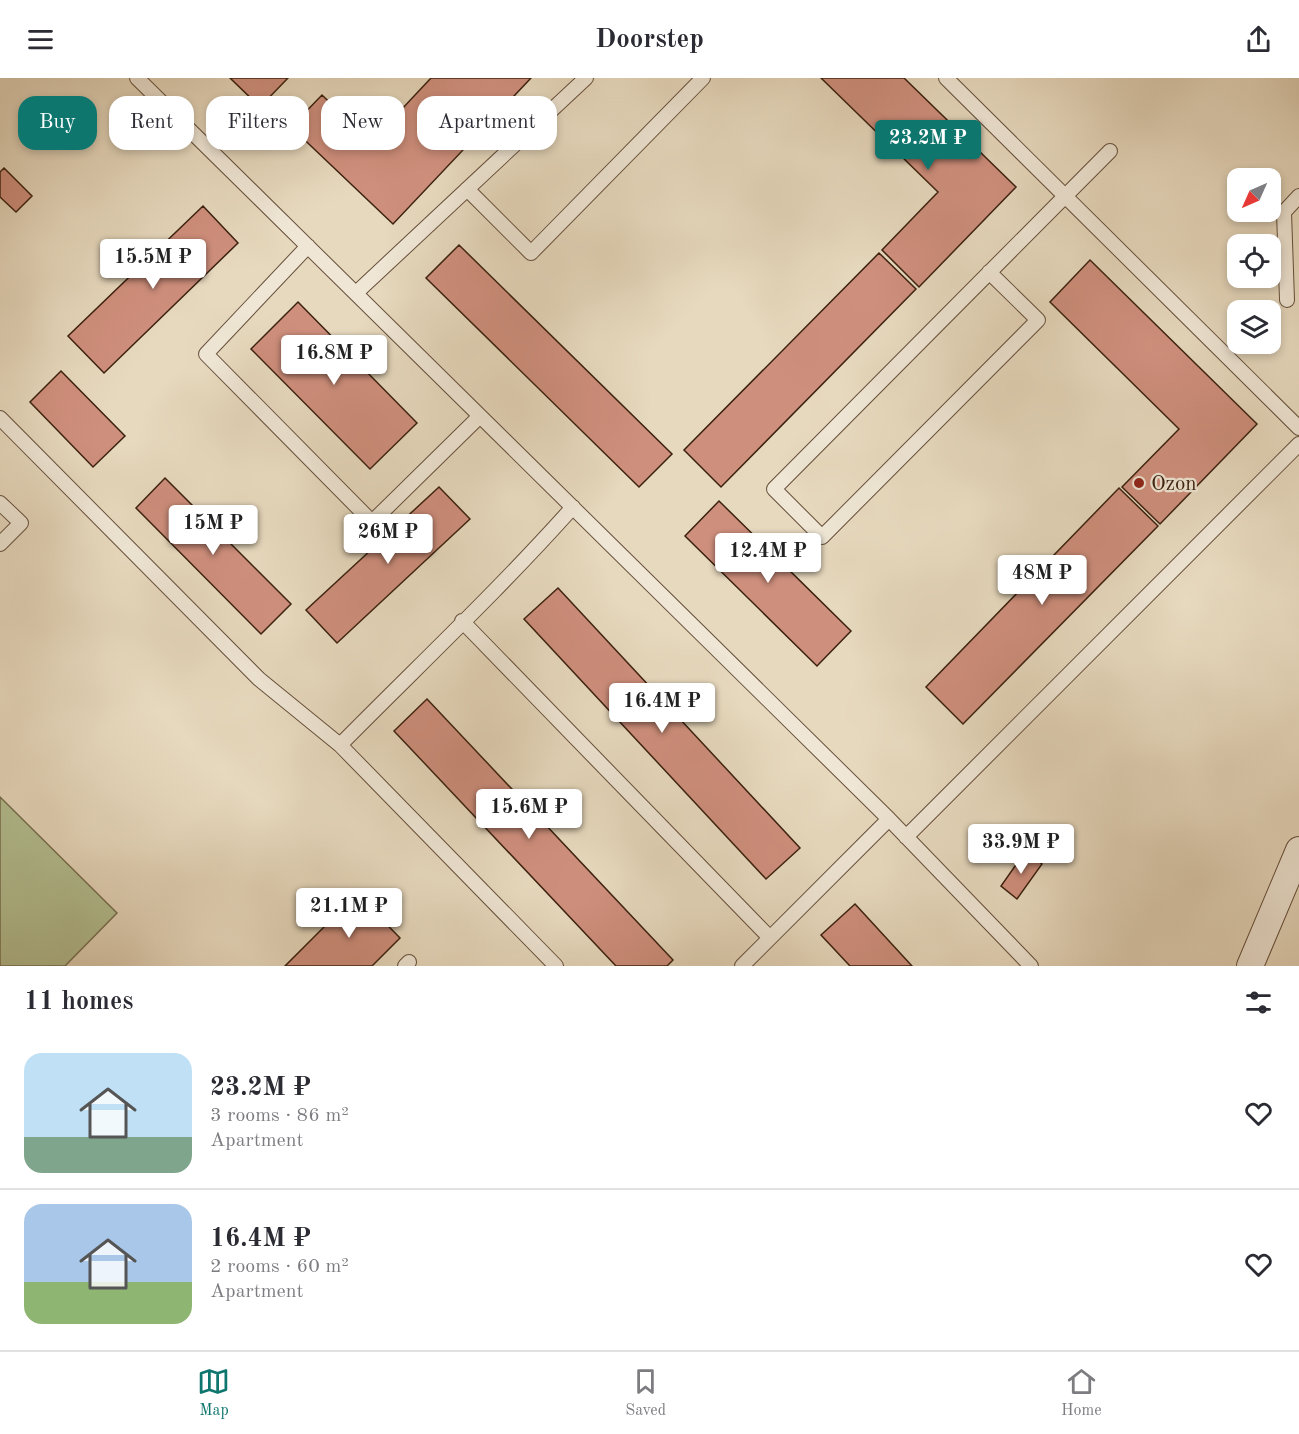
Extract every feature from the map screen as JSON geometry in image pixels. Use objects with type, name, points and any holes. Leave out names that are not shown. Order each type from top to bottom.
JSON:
[{"type":"street","points":[[1250,966],[1299,850]]},
{"type":"lane","points":[[137,78],[889,819],[1031,966]]},
{"type":"lane","points":[[356,293],[586,78]]},
{"type":"lane","points":[[467,189],[531,253],[703,78]]},
{"type":"lane","points":[[945,78],[1299,428]]},
{"type":"lane","points":[[989,272],[1038,320],[822,537],[774,489],[989,272],[1110,151]]},
{"type":"lane","points":[[1287,300],[1284,212],[1299,196]]},
{"type":"lane","points":[[308,246],[206,354],[372,522],[480,416]]},
{"type":"lane","points":[[0,418],[259,679],[340,746],[556,966]]},
{"type":"lane","points":[[906,837],[1299,444]]},
{"type":"lane","points":[[0,503],[21,523],[0,544]]},
{"type":"lane","points":[[340,746],[462,621],[519,567],[573,507]]},
{"type":"lane","points":[[462,621],[770,938]]},
{"type":"lane","points":[[742,966],[889,819]]},
{"type":"green space","points":[[0,797],[117,913],[65,966],[0,966]]},
{"type":"building","points":[[230,78],[288,78],[271,96],[249,96]]},
{"type":"building","points":[[431,78],[531,78],[514,96],[417,96],[417,150],[463,150],[393,224],[309,144],[309,108],[321,96],[321,150],[405,150],[405,106]]},
{"type":"building","points":[[821,78],[904,78],[1016,187],[919,287],[882,250],[938,192]]},
{"type":"building","points":[[4,168],[32,196],[16,212],[0,197],[0,172]]},
{"type":"building","points":[[203,206],[238,243],[104,373],[68,336]]},
{"type":"building","points":[[459,245],[672,454],[639,487],[426,278]]},
{"type":"building","points":[[879,253],[916,289],[721,487],[684,450]]},
{"type":"building","points":[[1090,260],[1257,424],[1160,524],[1122,487],[1179,429],[1050,302]]},
{"type":"building","points":[[298,302],[417,423],[370,469],[251,349]]},
{"type":"building","points":[[61,371],[125,436],[93,467],[30,402]]},
{"type":"building","points":[[165,478],[291,604],[261,634],[136,508]]},
{"type":"building","points":[[439,487],[470,519],[337,643],[306,610]]},
{"type":"building","points":[[1119,488],[1158,526],[963,724],[926,687]]},
{"type":"building","points":[[719,501],[851,631],[817,666],[685,536]]},
{"type":"building","points":[[558,588],[800,848],[766,879],[524,619]]},
{"type":"building","points":[[427,699],[673,960],[667,966],[616,966],[394,731]]},
{"type":"building","points":[[1025,852],[1042,864],[1017,899],[1001,886]]},
{"type":"building","points":[[357,894],[400,938],[372,966],[285,966]]},
{"type":"building","points":[[855,904],[912,966],[850,966],[821,935]]},
{"type":"place","name":"Ozon","points":[[1139,483]]}]
